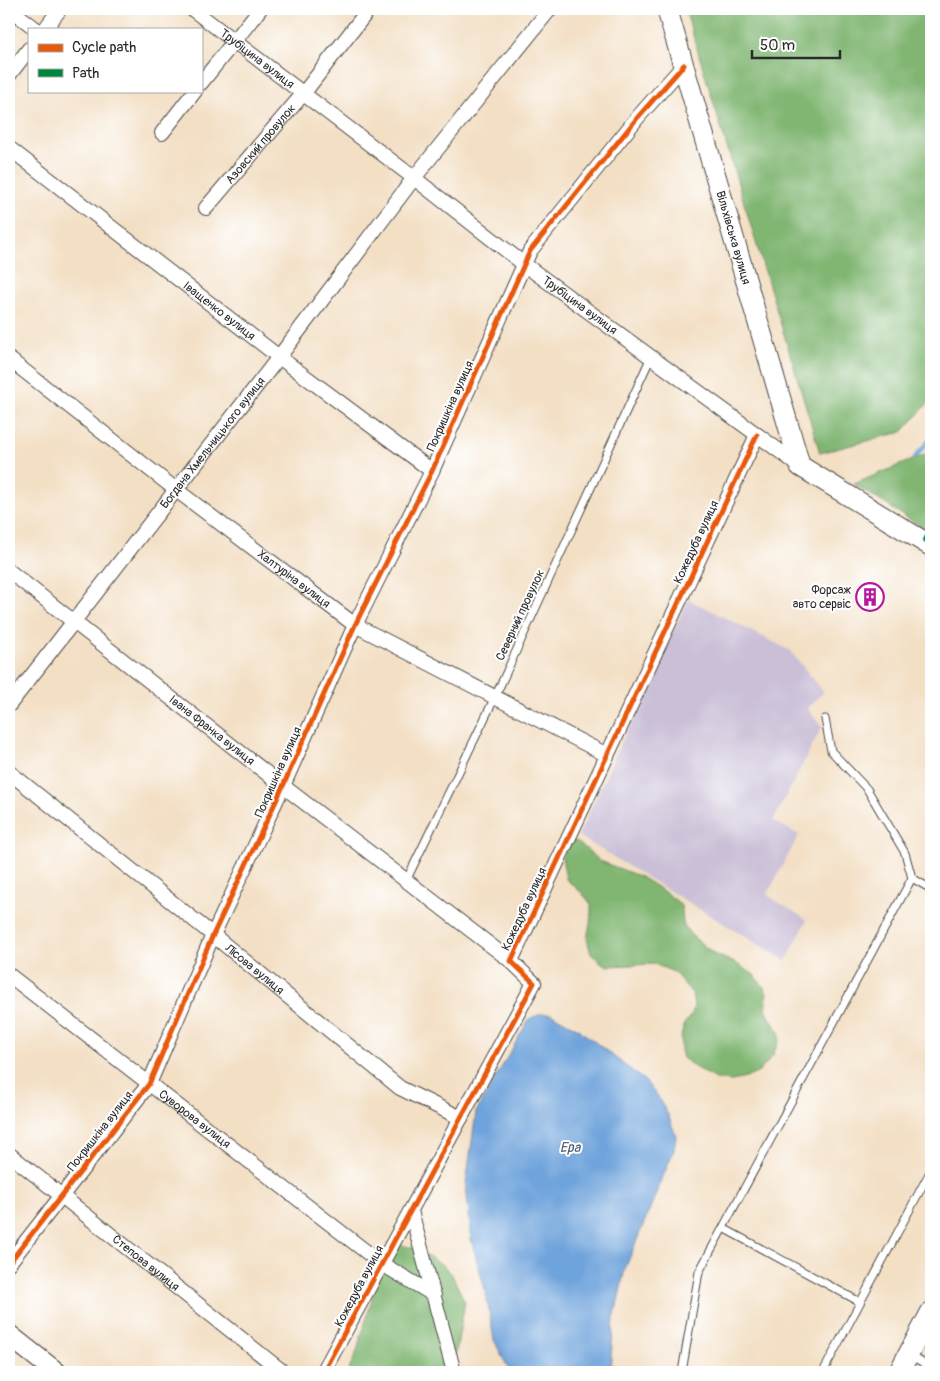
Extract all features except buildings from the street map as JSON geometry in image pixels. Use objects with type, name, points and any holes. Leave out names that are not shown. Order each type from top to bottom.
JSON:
[{"type":"street","points":[[10,9],[35,28]]},
{"type":"street","points":[[46,28],[60,9]]},
{"type":"street","name":"Трубіцина вулиця","points":[[192,9],[525,265],[757,435],[800,466],[931,546]]},
{"type":"street","points":[[202,82],[260,9]]},
{"type":"street","name":"Азовский провулок","points":[[206,208],[303,94],[369,9]]},
{"type":"street","name":"Богдана Хмельницького вулиця","points":[[9,705],[279,357],[414,178],[550,9]]},
{"type":"street","name":"Вільхівська вулиця","points":[[667,9],[800,466]]},
{"type":"street","points":[[9,75],[28,50]]},
{"type":"street","name":"Покришкіна вулиця","points":[[9,1263],[149,1084],[213,935],[283,786],[355,625],[432,471],[530,251],[638,117],[684,65]]},
{"type":"street","points":[[162,133],[194,92]]},
{"type":"street","name":"Іващенко вулиця","points":[[9,148],[279,357],[432,471]]},
{"type":"street","name":"Халтуріна вулиця","points":[[9,359],[175,489],[355,625],[608,755]]},
{"type":"street","name":"Кожедуба вулиця","points":[[323,1372],[534,983],[511,961],[757,435]]},
{"type":"street","name":"Івана Франка вулиця","points":[[9,571],[283,786],[511,961]]},
{"type":"street","name":"Лісова вулиця","points":[[9,772],[400,1088],[461,1118]]},
{"type":"street","name":"Суворова вулиця","points":[[9,974],[382,1264],[434,1295]]},
{"type":"street","name":"Степова вулиця","points":[[9,1154],[283,1372]]},
{"type":"street","points":[[411,1211],[454,1372]]},
{"type":"street","points":[[899,1372],[931,1312]]},
{"type":"street","points":[[9,1335],[56,1372]]},
{"type":"lane","name":"Северний провулок","points":[[406,881],[495,697],[651,357]]},
{"type":"lane","points":[[682,1372],[699,1272],[912,878],[905,853],[866,789],[831,751],[825,719]]},
{"type":"lane","points":[[912,878],[931,889]]},
{"type":"lane","points":[[823,1372],[931,1170]]},
{"type":"lane","points":[[722,1228],[860,1302]]},
{"type":"lane","points":[[908,1354],[931,1367]]},
{"type":"shaded area","points":[[688,599],[789,650],[824,692],[807,708],[822,727],[773,821],[799,835],[767,895],[807,920],[786,961],[578,836]]},
{"type":"green space","points":[[685,9],[931,9],[931,400],[902,432],[820,453]]},
{"type":"green space","points":[[931,452],[931,533],[854,484]]},
{"type":"green space","points":[[571,840],[578,842],[600,861],[641,877],[678,902],[682,908],[683,924],[691,935],[714,954],[735,963],[753,974],[763,986],[767,993],[766,1007],[768,1014],[780,1034],[773,1055],[759,1072],[746,1078],[732,1081],[718,1080],[694,1067],[683,1058],[681,1051],[681,1037],[684,1024],[692,1014],[694,1007],[692,993],[674,972],[654,964],[608,966],[591,954],[587,939],[591,918],[591,904],[566,879],[562,858]]},
{"type":"green space","points":[[400,1245],[414,1248],[441,1264],[451,1273],[465,1302],[454,1362],[455,1372],[348,1372],[356,1354],[382,1264],[388,1252]]},
{"type":"water","name":"Ера","points":[[541,1014],[551,1014],[577,1028],[644,1080],[657,1095],[668,1115],[676,1136],[674,1150],[625,1269],[614,1319],[610,1372],[510,1372],[494,1340],[486,1294],[471,1239],[466,1184],[476,1112],[529,1019]]},
{"type":"waterway","points":[[915,457],[931,438]]},
{"type":"marked path","points":[[924,542],[931,528]]},
{"type":"cycle path","points":[[9,1263],[149,1084],[213,935],[283,786],[355,625],[432,471],[530,251],[638,117],[684,65]]},
{"type":"cycle path","points":[[323,1372],[534,983],[511,961],[757,435]]},
{"type":"place","name":"Форсаж авто сервіс","points":[[870,597]]}]
